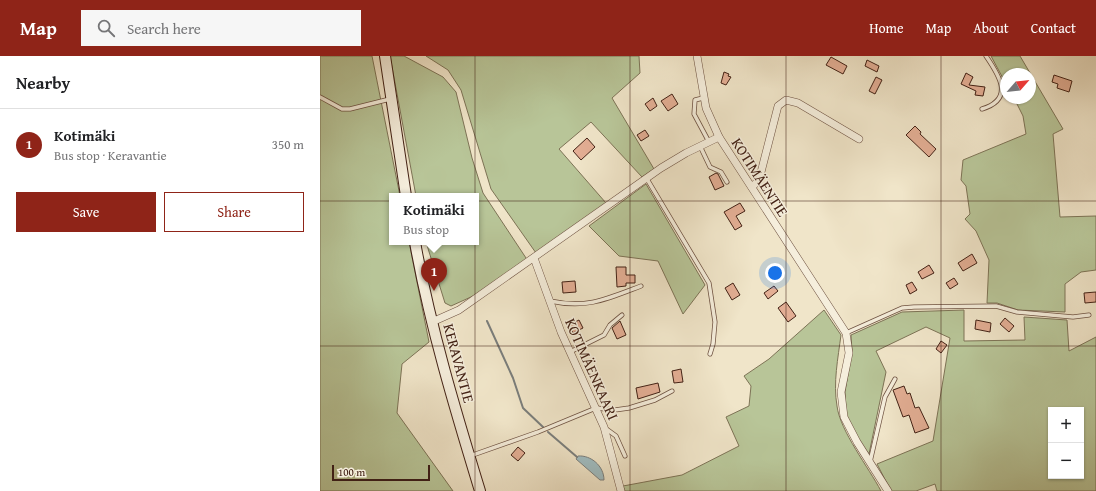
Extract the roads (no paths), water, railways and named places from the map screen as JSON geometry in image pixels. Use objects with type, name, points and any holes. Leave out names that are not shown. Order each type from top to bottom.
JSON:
[{"type":"main road","points":[[385,56],[406,193]]},
{"type":"main road","name":"KERAVANTIE","points":[[416,245],[432,322],[480,491]]},
{"type":"street","points":[[697,56],[703,98],[710,119],[719,138]]},
{"type":"street","points":[[752,187],[759,180],[778,106],[786,100],[798,103],[859,139]]},
{"type":"street","name":"KOTIMÄENTIE","points":[[432,322],[459,310],[662,168],[700,146],[719,138],[846,333],[849,353],[841,392],[842,407],[849,429],[888,491]]},
{"type":"street","name":"KOTIMÄENKAARI","points":[[534,258],[549,301],[570,352],[604,427],[621,491]]},
{"type":"lane","points":[[982,109],[988,107],[997,99],[1002,92],[1003,86],[986,56]]},
{"type":"lane","points":[[320,96],[342,109],[373,105],[391,99]]},
{"type":"lane","points":[[703,98],[695,100],[694,114],[709,142]]},
{"type":"lane","points":[[700,146],[710,167],[721,172],[727,182]]},
{"type":"lane","points":[[647,179],[709,283],[715,322],[713,344],[710,354]]},
{"type":"lane","points":[[549,301],[567,305],[594,304],[641,286]]},
{"type":"lane","points":[[846,333],[902,308],[914,307],[996,306],[1017,312],[1073,317],[1089,315]]},
{"type":"lane","points":[[570,352],[604,335],[610,325],[622,314]]},
{"type":"lane","points":[[870,462],[885,397],[895,379]]},
{"type":"lane","points":[[469,456],[538,432],[596,408],[615,410],[629,408],[655,400],[672,391]]},
{"type":"lane","points":[[604,427],[616,436],[625,456]]},
{"type":"water","points":[[578,456],[588,457],[596,462],[602,470],[604,480],[600,480],[576,459]]},
{"type":"waterway","points":[[487,321],[513,378],[523,408],[543,427]]},
{"type":"waterway","points":[[548,432],[577,457]]},
{"type":"place","name":"Kotimäki","points":[[434,291]]}]
